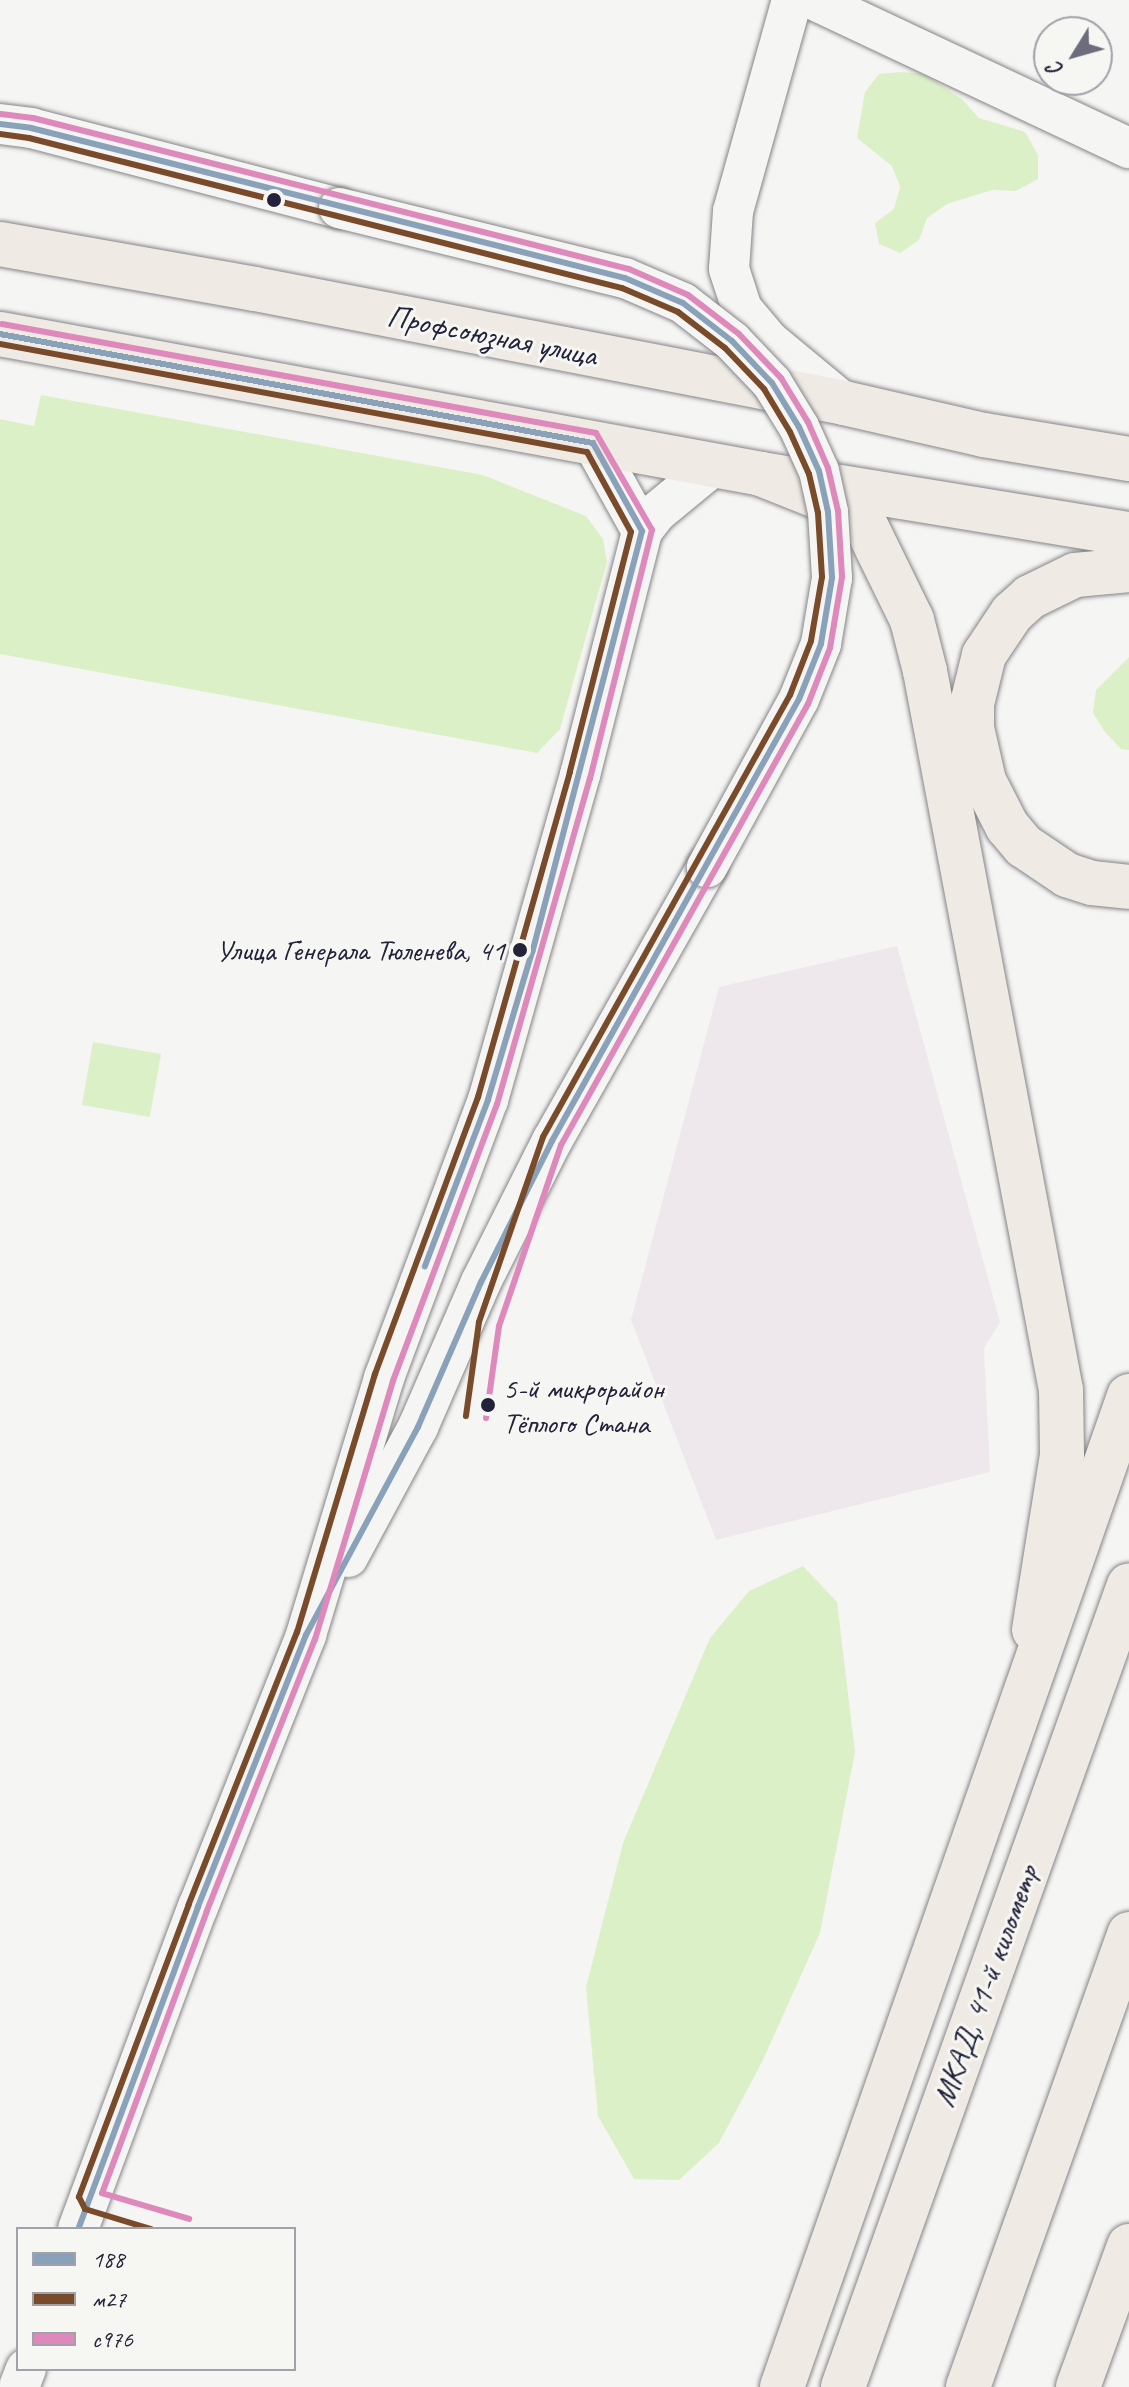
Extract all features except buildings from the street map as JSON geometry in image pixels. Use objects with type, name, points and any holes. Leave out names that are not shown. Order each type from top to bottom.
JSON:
[{"type":"main road","name":"Профсоюзная улица","points":[[0,244],[255,289],[844,403],[984,435],[1129,459]]},
{"type":"main road","points":[[0,334],[761,474],[1129,534]]},
{"type":"main road","points":[[761,474],[846,508],[867,528],[912,620],[925,671],[1061,1390],[1062,1455],[1022,1697]]},
{"type":"main road","points":[[1129,570],[1075,575],[1030,597],[1004,623],[984,655],[972,704],[972,728],[984,781],[1007,826],[1024,846],[1067,875],[1092,883],[1129,887]]},
{"type":"main road","points":[[782,2387],[1129,1396]]},
{"type":"main road","name":"МКАД, 41-й километр","points":[[843,2387],[1129,1585]]},
{"type":"main road","points":[[968,2387],[1129,1934]]},
{"type":"main road","points":[[1070,2101],[1129,1982]]},
{"type":"main road","points":[[1078,2387],[1129,2246]]},
{"type":"street","points":[[792,0],[733,211],[729,269],[742,309],[769,341],[844,403]]},
{"type":"street","points":[[814,0],[1129,148]]},
{"type":"street","points":[[0,124],[31,128],[625,278],[683,303],[732,341],[772,383],[799,427],[819,471],[828,512],[832,578],[821,644],[799,699],[552,1141],[481,1282],[418,1427],[306,1635]]},
{"type":"street","points":[[593,443],[642,531]]},
{"type":"street","points":[[79,2227],[198,1907],[306,1635],[384,1378],[488,1100],[580,775],[642,531],[657,512],[714,465]]},
{"type":"shaded area","points":[[897,946],[1000,1322],[984,1348],[990,1472],[716,1540],[631,1320],[719,987]]},
{"type":"green space","points":[[879,74],[924,74],[962,99],[979,118],[1025,132],[1038,155],[1038,179],[1016,191],[992,190],[947,204],[927,218],[919,240],[900,253],[879,244],[875,223],[894,209],[900,187],[892,166],[857,138],[865,92]]},
{"type":"green space","points":[[41,395],[483,475],[586,516],[603,539],[607,562],[560,729],[537,753],[0,654],[0,419],[34,426]]},
{"type":"green space","points":[[1129,657],[1129,750],[1121,749],[1093,713],[1096,690]]},
{"type":"green space","points":[[93,1042],[161,1054],[150,1117],[82,1105]]},
{"type":"green space","points":[[803,1566],[837,1602],[855,1752],[820,1933],[763,2060],[719,2143],[679,2180],[634,2179],[598,2116],[586,1987],[623,1843],[710,1638],[749,1591]]},
{"type":"transit line","name":"с976","points":[[1,114],[33,118],[629,269],[688,295],[739,334],[781,378],[808,422],[828,468],[838,511],[842,577],[830,648],[808,704],[561,1145],[499,1326],[486,1418]]},
{"type":"transit line","name":"188","points":[[0,124],[31,128],[625,278],[683,303],[732,341],[772,383],[799,427],[819,471],[828,512],[832,578],[821,644],[799,699],[552,1141],[481,1282],[418,1427],[306,1635],[198,1907],[79,2227]]},
{"type":"transit line","name":"м27","points":[[0,134],[29,138],[622,288],[678,312],[725,348],[764,389],[790,432],[809,474],[818,513],[822,577],[811,641],[790,695],[543,1137],[479,1322],[466,1416]]},
{"type":"transit line","name":"с976","points":[[2,324],[596,433],[652,530],[590,778],[497,1104],[393,1381],[315,1639],[207,1911],[102,2193],[189,2219]]},
{"type":"transit line","name":"188","points":[[0,334],[593,443],[642,531],[532,952],[488,1100],[425,1266]]},
{"type":"transit line","name":"м27","points":[[0,344],[587,452],[631,532],[570,772],[478,1097],[375,1374],[297,1632],[189,1904],[79,2197],[85,2209],[144,2227]]},
{"type":"place","name":"Улица Генерала Тюленева, 41","points":[[520,950]]},
{"type":"place","name":"5-й микрорайон Тёплого Стана","points":[[488,1405]]}]
